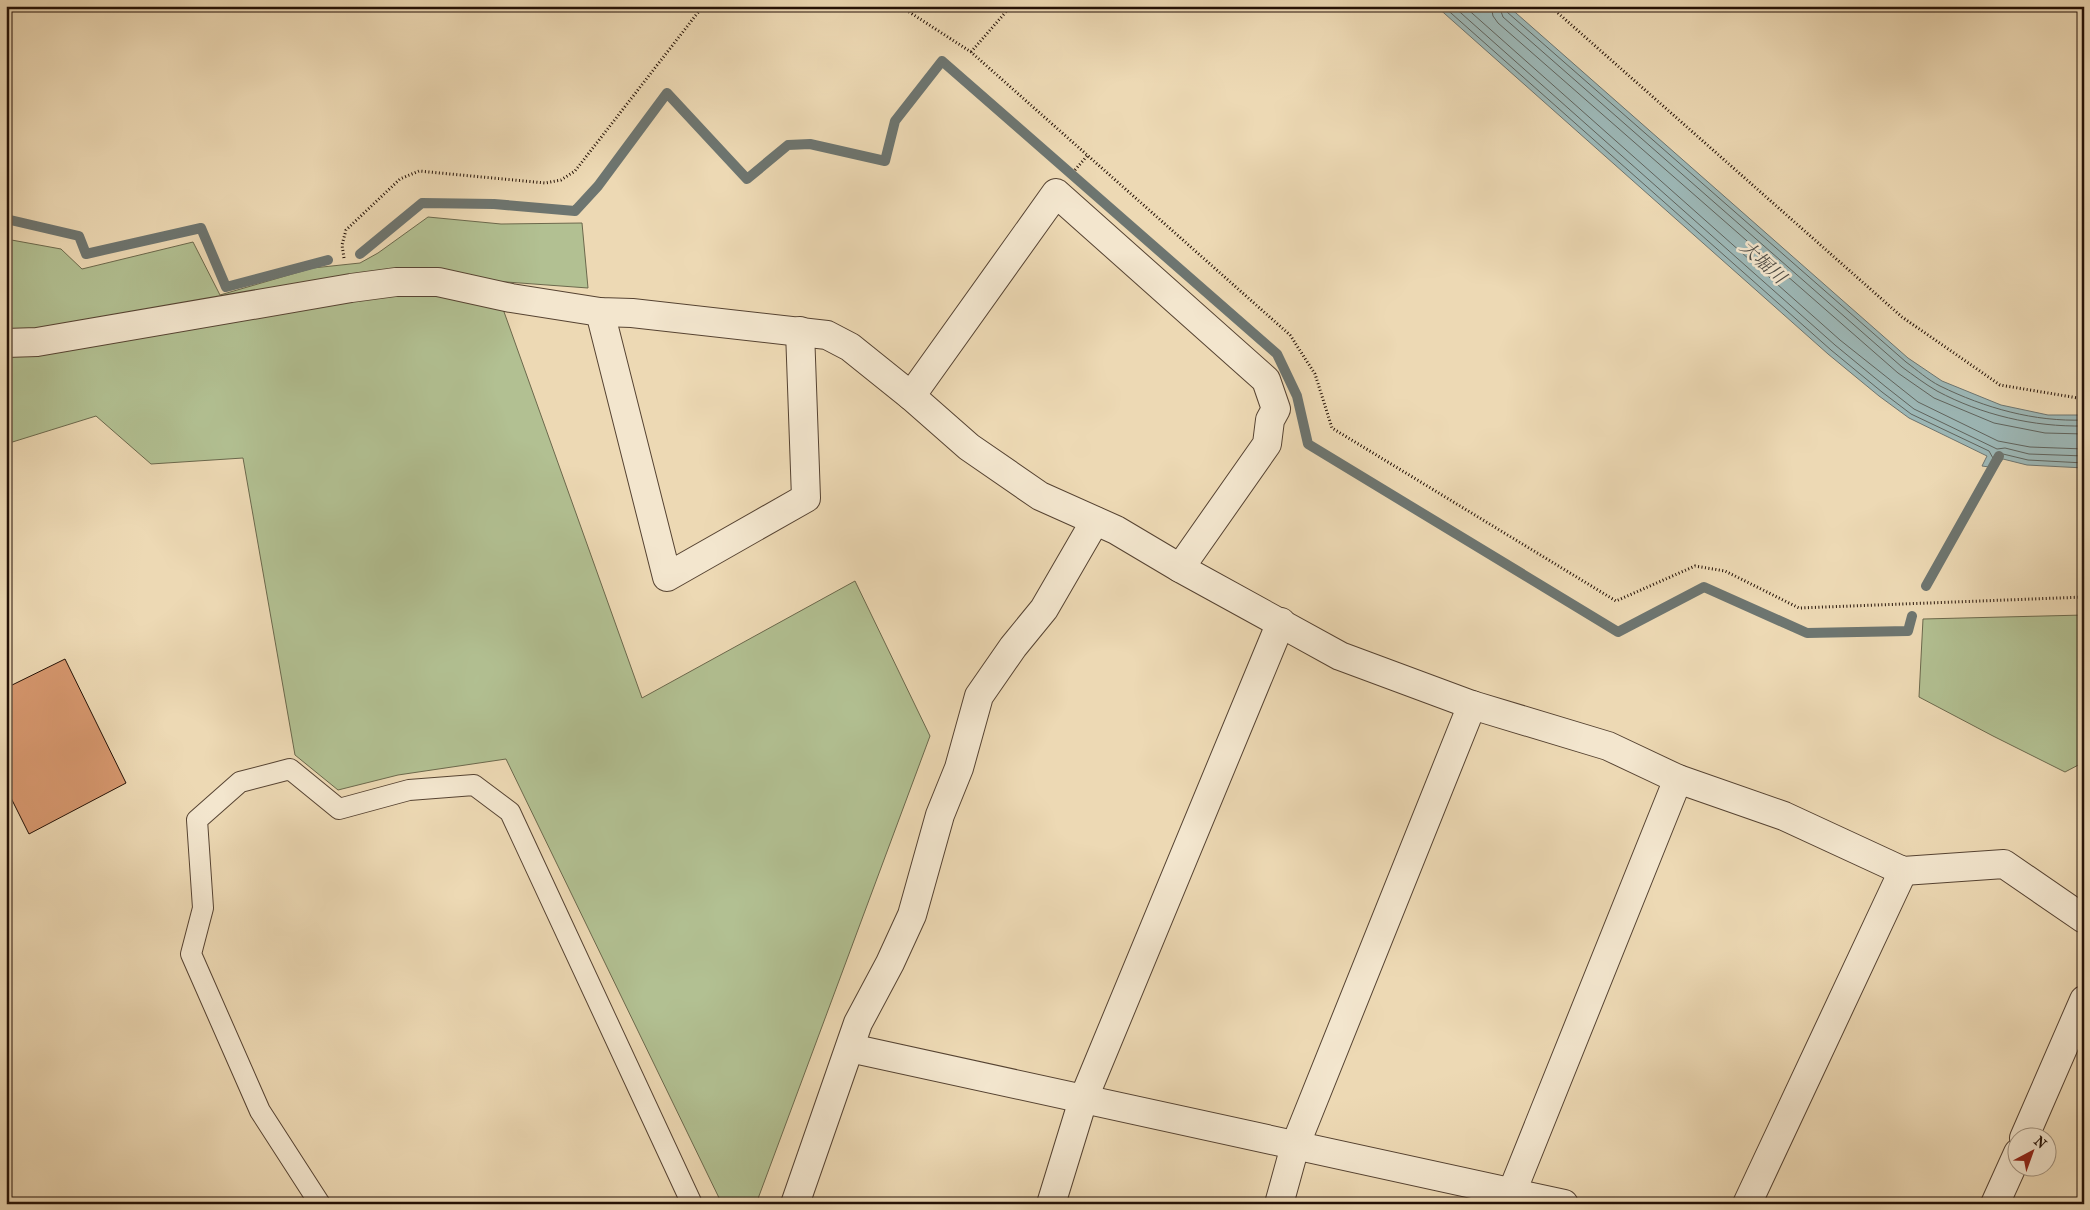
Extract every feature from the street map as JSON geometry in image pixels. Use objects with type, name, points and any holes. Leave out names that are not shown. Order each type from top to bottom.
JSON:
[{"type":"street","points":[[911,396],[1056,193],[1266,380],[1276,409],[1270,420],[1267,444],[1180,568]]},
{"type":"street","points":[[6,343],[37,342],[351,288],[396,282],[438,282],[511,298],[600,312],[632,313],[827,335],[850,347],[911,396],[969,448],[1040,496],[1116,530],[1180,568],[1340,656],[1472,705],[1608,746],[1678,779],[1784,816],[1903,871],[2004,864],[2084,919]]},
{"type":"street","points":[[600,312],[667,577],[806,498],[800,331]]},
{"type":"street","points":[[796,1204],[858,1023],[890,963],[912,914],[940,815],[959,768],[979,696],[1013,647],[1044,609],[1095,520]]},
{"type":"street","points":[[1051,1204],[1083,1100],[1281,622]]},
{"type":"street","points":[[1279,1204],[1295,1146],[1472,705]]},
{"type":"street","points":[[1511,1198],[1678,779]]},
{"type":"street","points":[[1747,1204],[1903,871]]},
{"type":"street","points":[[2028,1128],[2084,1000]]},
{"type":"street","points":[[850,1048],[1295,1146],[1511,1198],[1564,1204]]},
{"type":"street","points":[[1995,1204],[2008,1175]]},
{"type":"lane","points":[[320,1204],[260,1110],[191,954],[203,908],[197,820],[240,782],[290,770],[339,809],[409,790],[474,785],[510,812],[692,1204]]},
{"type":"path","points":[[351,288],[342,245],[346,230],[400,179],[419,171],[545,183],[561,180],[575,171],[587,157],[703,6]]},
{"type":"path","points":[[900,6],[971,52],[1290,335],[1315,374],[1332,428],[1616,601],[1695,566],[1726,571],[1799,608],[2084,597]]},
{"type":"path","points":[[971,52],[1011,6]]},
{"type":"path","points":[[1550,6],[1902,318],[2000,385],[2084,399]]},
{"type":"path","points":[[1079,165],[1087,156]]},
{"type":"green space","points":[[428,217],[501,224],[582,223],[588,288],[493,281],[642,698],[855,581],[930,736],[756,1204],[722,1204],[506,759],[398,775],[338,790],[295,755],[243,458],[151,464],[96,416],[6,444],[6,239],[61,249],[82,269],[193,242],[220,295],[313,268],[360,263],[378,253]]},
{"type":"green space","points":[[2084,615],[2084,762],[2065,772],[1919,697],[1923,619]]},
{"type":"water","name":"大堀川","points":[[1436,6],[1508,6],[1908,358],[1942,381],[2001,405],[2048,415],[2084,415],[2084,468],[2027,465],[2003,459],[1996,468],[1982,466],[1987,456],[1909,418],[1828,354]]},
{"type":"building","points":[[65,659],[126,783],[29,834],[6,788],[6,688]]},
{"type":"waterway","points":[[360,254],[422,203],[494,204],[575,211],[598,186],[667,93],[747,179],[788,145],[810,144],[885,161],[895,121],[942,61],[1277,354],[1297,396],[1308,444],[1618,632],[1704,587],[1807,633],[1908,631],[1912,616]]},
{"type":"waterway","points":[[6,219],[79,236],[86,254],[201,228],[226,287],[328,260]]},
{"type":"waterway","points":[[1926,586],[1999,456]]}]
